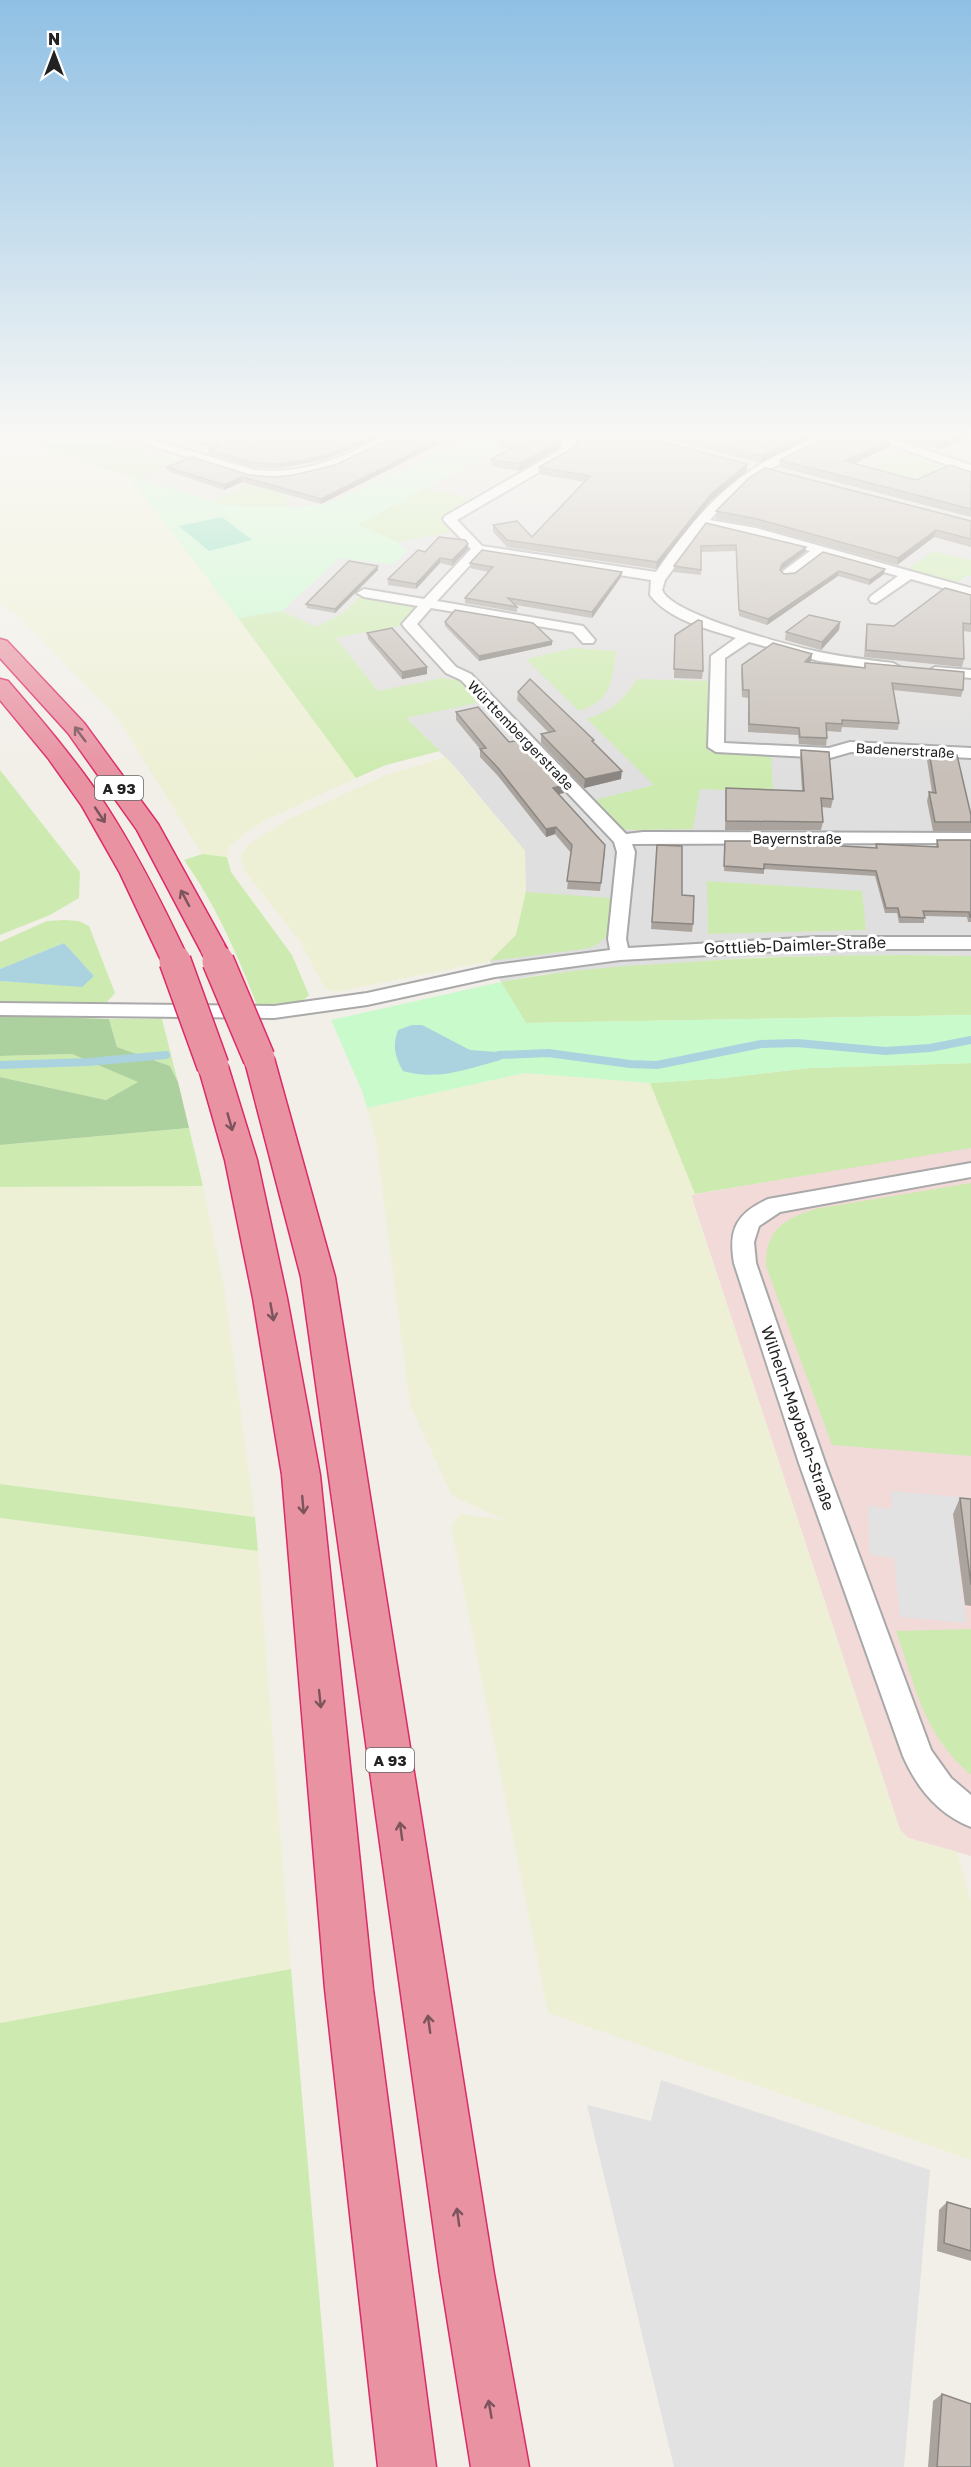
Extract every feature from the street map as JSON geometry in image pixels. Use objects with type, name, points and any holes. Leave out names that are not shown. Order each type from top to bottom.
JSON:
[{"type":"highway","name":"A 93","points":[[0,645],[76,728],[149,829],[213,949],[259,1058],[318,1277],[467,2274],[500,2467]]},
{"type":"highway","name":"A 93","points":[[0,686],[49,743],[105,824],[152,912],[174,958],[213,1066],[241,1160],[301,1475],[312,1619],[349,1989],[406,2467]]},
{"type":"street","points":[[682,547],[660,576],[655,587],[657,596],[664,604],[681,614],[817,656],[912,669],[971,674]]},
{"type":"street","points":[[810,547],[971,592]]},
{"type":"street","points":[[478,549],[660,576]]},
{"type":"street","name":"Württembergerstraße","points":[[478,549],[409,624],[451,670],[466,677],[622,840]]},
{"type":"street","points":[[788,574],[820,550]]},
{"type":"street","points":[[876,598],[908,575]]},
{"type":"street","points":[[364,592],[578,629],[588,640]]},
{"type":"street","name":"Badenerstraße","points":[[749,636],[718,656],[716,747],[830,753],[850,747],[971,753]]},
{"type":"street","name":"Bayernstraße","points":[[622,840],[644,837],[971,838]]},
{"type":"street","points":[[620,954],[617,939],[626,852],[622,840]]},
{"type":"street","name":"Gottlieb-Daimler-Straße","points":[[0,1009],[274,1012],[367,999],[495,971],[620,954],[806,944],[971,943]]},
{"type":"street","name":"Wilhelm-Maybach-Straße","points":[[971,1170],[776,1205],[762,1210],[751,1220],[743,1230],[741,1240],[745,1263],[812,1463],[918,1756],[927,1773],[940,1788],[971,1812]]},
{"type":"shaded area","points":[[184,547],[971,547],[971,956],[759,957],[543,974],[501,982],[490,961],[516,935],[525,851],[455,767],[378,691],[335,638],[282,611],[238,618]]},
{"type":"shaded area","points":[[971,1148],[971,1856],[908,1838],[900,1830],[691,1195]]},
{"type":"shaded area","points":[[891,1491],[971,1498],[971,1515],[953,1513],[966,1623],[900,1617],[894,1558],[870,1555],[868,1506],[892,1509]]},
{"type":"shaded area","points":[[661,2080],[930,2170],[904,2467],[674,2467],[587,2105],[651,2121]]},
{"type":"green space","points":[[0,547],[183,547],[356,778],[266,820],[229,847],[227,857],[202,854],[117,717],[21,619],[0,603]]},
{"type":"green space","points":[[183,547],[403,547],[408,551],[393,564],[340,558],[282,611],[238,618]]},
{"type":"green space","points":[[204,547],[224,547],[209,551]]},
{"type":"green space","points":[[934,551],[971,560],[971,576],[966,576],[955,585],[904,571]]},
{"type":"green space","points":[[364,593],[428,604],[409,624],[336,638],[378,691],[442,678],[462,681],[481,702],[406,718],[440,751],[386,765],[356,778],[238,618],[282,611],[316,627],[343,613]]},
{"type":"green space","points":[[574,648],[616,651],[611,681],[604,695],[590,707],[579,711],[526,659]]},
{"type":"green space","points":[[637,679],[710,681],[708,751],[771,755],[773,792],[700,789],[693,829],[632,830],[618,828],[591,801],[654,785],[587,719],[616,704]]},
{"type":"green space","points":[[446,757],[525,851],[526,892],[516,935],[490,961],[336,992],[325,989],[301,943],[245,871],[241,858],[242,853],[248,845],[285,821],[386,775]]},
{"type":"green space","points":[[0,770],[80,872],[79,898],[50,915],[0,935]]},
{"type":"green space","points":[[202,854],[227,857],[231,872],[292,955],[309,995],[302,1002],[257,1005],[225,930],[184,860]]},
{"type":"green space","points":[[707,881],[862,891],[866,930],[708,934]]},
{"type":"green space","points":[[526,892],[611,898],[612,932],[595,946],[584,949],[490,961],[516,935]]},
{"type":"green space","points":[[47,921],[79,921],[89,926],[115,993],[107,1002],[96,1005],[0,1003],[0,981],[82,986],[94,976],[64,943],[0,969],[0,942]]},
{"type":"green space","points":[[971,956],[971,1015],[526,1023],[501,982],[565,972],[652,964],[732,959]]},
{"type":"green space","points":[[501,982],[526,1023],[971,1015],[971,1063],[810,1068],[724,1078],[650,1083],[525,1073],[367,1108],[362,1091],[331,1020]]},
{"type":"green space","points":[[0,1015],[109,1019],[117,1047],[170,1066],[178,1082],[189,1128],[0,1145],[0,1077],[106,1100],[138,1082],[72,1054],[0,1056]]},
{"type":"green space","points":[[109,1019],[162,1019],[178,1082],[170,1066],[117,1047]]},
{"type":"green space","points":[[72,1054],[139,1082],[106,1100],[0,1077],[0,1056]]},
{"type":"green space","points":[[971,1063],[971,1148],[695,1194],[650,1083],[724,1078],[810,1068]]},
{"type":"green space","points":[[525,1073],[650,1083],[661,1107],[695,1194],[691,1196],[900,1830],[908,1838],[957,1852],[971,1901],[971,2160],[548,2013],[451,1526],[460,1514],[505,1520],[452,1496],[410,1405],[376,1141],[367,1108]]},
{"type":"green space","points":[[189,1128],[203,1186],[0,1187],[0,1145]]},
{"type":"green space","points":[[971,1183],[971,1456],[832,1445],[766,1266],[769,1243],[773,1235],[778,1228],[794,1217],[815,1209]]},
{"type":"green space","points":[[203,1186],[224,1287],[255,1517],[0,1484],[0,1187]]},
{"type":"green space","points":[[0,1484],[255,1517],[258,1551],[0,1518]]},
{"type":"green space","points":[[0,1518],[258,1551],[291,1969],[0,2023]]},
{"type":"green space","points":[[971,1629],[971,1775],[955,1759],[931,1726],[916,1691],[896,1631]]},
{"type":"green space","points":[[291,1969],[334,2467],[0,2467],[0,2023]]},
{"type":"water","points":[[64,943],[94,976],[82,987],[0,981],[0,969]]},
{"type":"water","points":[[412,1025],[422,1025],[470,1050],[497,1052],[501,1060],[440,1074],[428,1075],[403,1071],[395,1051],[395,1041],[398,1030]]},
{"type":"building","points":[[430,547],[465,547],[452,560],[440,558],[416,584],[388,579],[418,550],[425,552]]},
{"type":"building","points":[[556,547],[669,547],[657,562]]},
{"type":"building","points":[[688,547],[701,547],[701,570],[674,566]]},
{"type":"building","points":[[736,547],[806,547],[782,564],[780,570],[784,574],[795,573],[823,552],[885,569],[870,580],[839,571],[768,619],[739,610]]},
{"type":"building","points":[[859,547],[913,547],[898,558]]},
{"type":"building","points":[[482,550],[622,572],[592,612],[508,598],[517,607],[465,598],[493,567],[470,563]]},
{"type":"building","points":[[349,561],[378,566],[335,609],[306,604]]},
{"type":"building","points":[[945,588],[971,595],[971,624],[963,623],[964,659],[866,650],[867,624],[894,626]]},
{"type":"building","points":[[455,610],[533,623],[552,641],[479,656],[445,622]]},
{"type":"building","points":[[809,615],[840,622],[822,642],[786,632]]},
{"type":"building","points":[[698,620],[702,621],[703,671],[674,669],[675,635]]},
{"type":"building","points":[[392,628],[427,667],[402,672],[367,633]]},
{"type":"building","points":[[773,643],[812,654],[805,662],[865,668],[865,663],[964,672],[963,690],[892,683],[899,723],[842,720],[842,724],[826,723],[827,738],[800,737],[799,728],[749,724],[749,690],[743,690],[742,665]]},
{"type":"building","points":[[530,679],[594,740],[592,741],[622,771],[585,779],[541,734],[555,731],[518,692]]},
{"type":"building","points":[[478,707],[509,742],[521,740],[565,785],[553,788],[605,845],[601,883],[567,881],[572,845],[556,827],[546,829],[480,749],[486,748],[456,712]]},
{"type":"building","points":[[801,750],[829,752],[833,799],[821,798],[823,822],[726,821],[726,788],[804,791]]},
{"type":"building","points":[[929,751],[957,755],[971,822],[935,822],[929,792],[936,793]]},
{"type":"building","points":[[937,840],[971,840],[971,917],[969,912],[923,911],[925,918],[900,917],[898,908],[886,908],[876,871],[764,864],[764,869],[724,866],[725,841],[824,841],[824,845],[877,848],[876,844],[938,847]]},
{"type":"building","points":[[657,845],[682,846],[682,895],[694,896],[693,924],[652,922]]},
{"type":"building","points":[[960,1498],[971,1499],[971,1585]]},
{"type":"building","points":[[947,2202],[971,2209],[971,2251],[944,2243]]},
{"type":"building","points":[[942,2394],[971,2404],[971,2467],[937,2467]]},
{"type":"waterway","points":[[499,1055],[548,1053],[630,1064],[657,1065],[761,1044],[797,1043],[885,1051],[930,1048],[971,1040]]},
{"type":"waterway","points":[[0,1065],[88,1062],[166,1055]]}]
